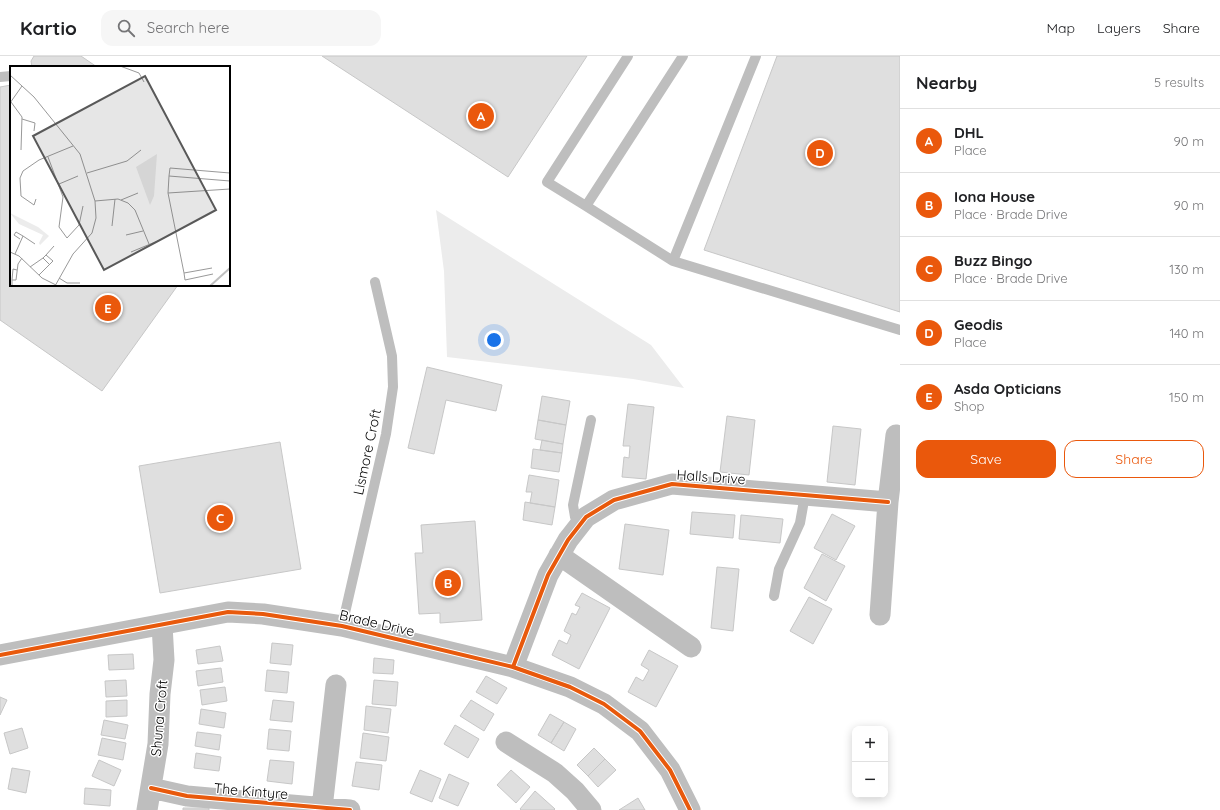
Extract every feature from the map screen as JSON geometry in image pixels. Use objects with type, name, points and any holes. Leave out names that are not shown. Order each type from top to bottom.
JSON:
[{"type":"street","points":[[880,615],[888,502],[896,435]]},
{"type":"street","name":"Halls Drive","points":[[513,667],[548,576],[568,540],[586,517],[614,500],[672,484],[888,502]]},
{"type":"street","points":[[559,555],[691,647]]},
{"type":"street","name":"Brade Drive","points":[[0,654],[228,612],[263,614],[342,626],[513,667],[570,687],[604,704],[640,732],[670,770],[690,810]]},
{"type":"street","name":"Shuna Croft","points":[[147,810],[158,744],[160,694],[164,660],[162,625]]},
{"type":"street","points":[[322,808],[336,685]]},
{"type":"street","points":[[506,742],[555,773],[575,791],[591,810]]},
{"type":"street","name":"The Kintyre","points":[[151,788],[187,796],[350,810]]},
{"type":"lane","points":[[628,56],[547,182],[673,261],[900,330]]},
{"type":"lane","points":[[586,206],[683,56]]},
{"type":"lane","points":[[673,261],[756,56]]},
{"type":"lane","points":[[0,77],[10,76]]},
{"type":"lane","name":"Lismore Croft","points":[[342,626],[386,434],[393,387],[392,356],[375,282]]},
{"type":"lane","points":[[581,524],[575,517],[573,505],[591,420]]},
{"type":"lane","points":[[774,596],[779,569],[800,523],[805,495]]},
{"type":"shaded area","points":[[436,210],[651,345],[684,388],[633,379],[447,357],[444,271]]},
{"type":"building","points":[[34,56],[81,56],[96,66],[32,66],[31,61]]},
{"type":"building","points":[[322,56],[587,56],[508,177]]},
{"type":"building","points":[[777,56],[900,56],[900,312],[704,250]]},
{"type":"building","points":[[10,85],[10,286],[177,286],[102,391],[0,320],[0,87]]},
{"type":"building","points":[[427,367],[502,385],[496,411],[446,400],[434,454],[408,448]]},
{"type":"building","points":[[542,396],[570,401],[566,425],[538,420]]},
{"type":"building","points":[[628,404],[654,407],[646,479],[622,477],[624,457],[629,458],[630,446],[623,446]]},
{"type":"building","points":[[727,416],[755,420],[749,475],[720,472]]},
{"type":"building","points":[[538,420],[566,425],[563,444],[535,439]]},
{"type":"building","points":[[833,426],[861,429],[855,485],[827,482]]},
{"type":"building","points":[[542,440],[563,444],[562,453],[540,450]]},
{"type":"building","points":[[280,442],[301,569],[160,593],[139,466]]},
{"type":"building","points":[[533,449],[562,453],[559,472],[531,468]]},
{"type":"building","points":[[529,475],[559,480],[555,507],[530,503],[532,492],[526,492]]},
{"type":"building","points":[[525,502],[555,507],[552,525],[523,520]]},
{"type":"building","points":[[692,512],[735,515],[733,538],[690,534]]},
{"type":"building","points":[[832,514],[855,526],[836,560],[814,548]]},
{"type":"building","points":[[741,515],[783,519],[780,543],[739,539]]},
{"type":"building","points":[[475,521],[482,620],[440,623],[440,613],[419,614],[415,553],[423,553],[421,525]]},
{"type":"building","points":[[625,524],[669,530],[663,575],[619,569]]},
{"type":"building","points":[[822,554],[845,566],[826,601],[804,588]]},
{"type":"building","points":[[717,567],[739,569],[733,631],[711,628]]},
{"type":"building","points":[[582,593],[610,608],[579,669],[552,655],[559,640],[567,644],[571,635],[564,631],[572,613],[576,615],[580,607],[575,605]]},
{"type":"building","points":[[809,597],[832,609],[813,644],[790,631]]},
{"type":"building","points":[[272,643],[293,645],[291,665],[270,663]]},
{"type":"building","points":[[220,646],[223,661],[198,664],[196,650]]},
{"type":"building","points":[[649,650],[678,666],[656,707],[628,692],[636,677],[643,681],[649,670],[641,665]]},
{"type":"building","points":[[133,654],[134,669],[109,670],[108,655]]},
{"type":"building","points":[[374,658],[394,660],[393,674],[373,673]]},
{"type":"building","points":[[221,668],[223,682],[198,686],[196,671]]},
{"type":"building","points":[[267,670],[289,672],[287,693],[265,691]]},
{"type":"building","points":[[486,676],[507,688],[497,704],[476,692]]},
{"type":"building","points":[[126,680],[127,696],[106,697],[105,681]]},
{"type":"building","points":[[374,680],[398,682],[396,706],[372,704]]},
{"type":"building","points":[[225,687],[227,701],[202,705],[200,690]]},
{"type":"building","points":[[0,697],[7,700],[0,715]]},
{"type":"building","points":[[127,700],[127,716],[106,717],[106,701]]},
{"type":"building","points":[[273,700],[294,702],[292,722],[270,720]]},
{"type":"building","points":[[471,700],[494,714],[484,731],[460,716]]},
{"type":"building","points":[[366,706],[391,709],[388,733],[364,730]]},
{"type":"building","points":[[201,709],[226,713],[224,728],[199,724]]},
{"type":"building","points":[[550,714],[564,722],[551,743],[538,735]]},
{"type":"building","points":[[104,720],[128,725],[125,739],[101,735]]},
{"type":"building","points":[[564,722],[576,729],[564,751],[551,743]]},
{"type":"building","points":[[455,725],[479,739],[468,758],[444,744]]},
{"type":"building","points":[[22,728],[28,748],[10,754],[4,733]]},
{"type":"building","points":[[269,729],[291,731],[289,751],[267,749]]},
{"type":"building","points":[[197,732],[221,735],[219,750],[195,746]]},
{"type":"building","points":[[363,733],[389,737],[386,761],[360,758]]},
{"type":"building","points":[[102,738],[126,743],[123,760],[98,755]]},
{"type":"building","points":[[594,748],[605,759],[588,776],[577,765]]},
{"type":"building","points":[[196,753],[221,757],[219,771],[194,768]]},
{"type":"building","points":[[605,759],[616,770],[598,787],[588,776]]},
{"type":"building","points":[[99,760],[121,770],[114,786],[92,776]]},
{"type":"building","points":[[270,760],[294,762],[292,784],[267,781]]},
{"type":"building","points":[[356,762],[382,765],[379,790],[352,786]]},
{"type":"building","points":[[12,768],[30,771],[26,793],[8,789]]},
{"type":"building","points":[[420,770],[441,779],[432,802],[410,793]]},
{"type":"building","points":[[511,770],[530,787],[516,803],[497,785]]},
{"type":"building","points":[[449,774],[469,783],[458,806],[439,798]]},
{"type":"building","points":[[85,788],[111,790],[110,806],[84,804]]},
{"type":"building","points":[[535,791],[555,809],[521,810],[520,809]]},
{"type":"building","points":[[638,798],[645,810],[619,810]]},
{"type":"building","points":[[183,808],[209,808],[209,810],[183,810]]},
{"type":"cycle path","points":[[513,667],[548,575],[568,540],[586,517],[614,500],[672,484],[888,502]]},
{"type":"cycle path","points":[[0,655],[228,612],[263,614],[342,626],[513,667],[570,687],[604,704],[640,731],[670,770],[690,810]]},
{"type":"cycle path","points":[[151,788],[187,796],[350,810]]},
{"type":"place","name":"DHL","points":[[481,116]]},
{"type":"place","name":"Geodis","points":[[820,153]]},
{"type":"place","name":"Asda Opticians","points":[[108,308]]},
{"type":"place","name":"Buzz Bingo","points":[[220,518]]},
{"type":"place","name":"Iona House","points":[[448,583]]}]
